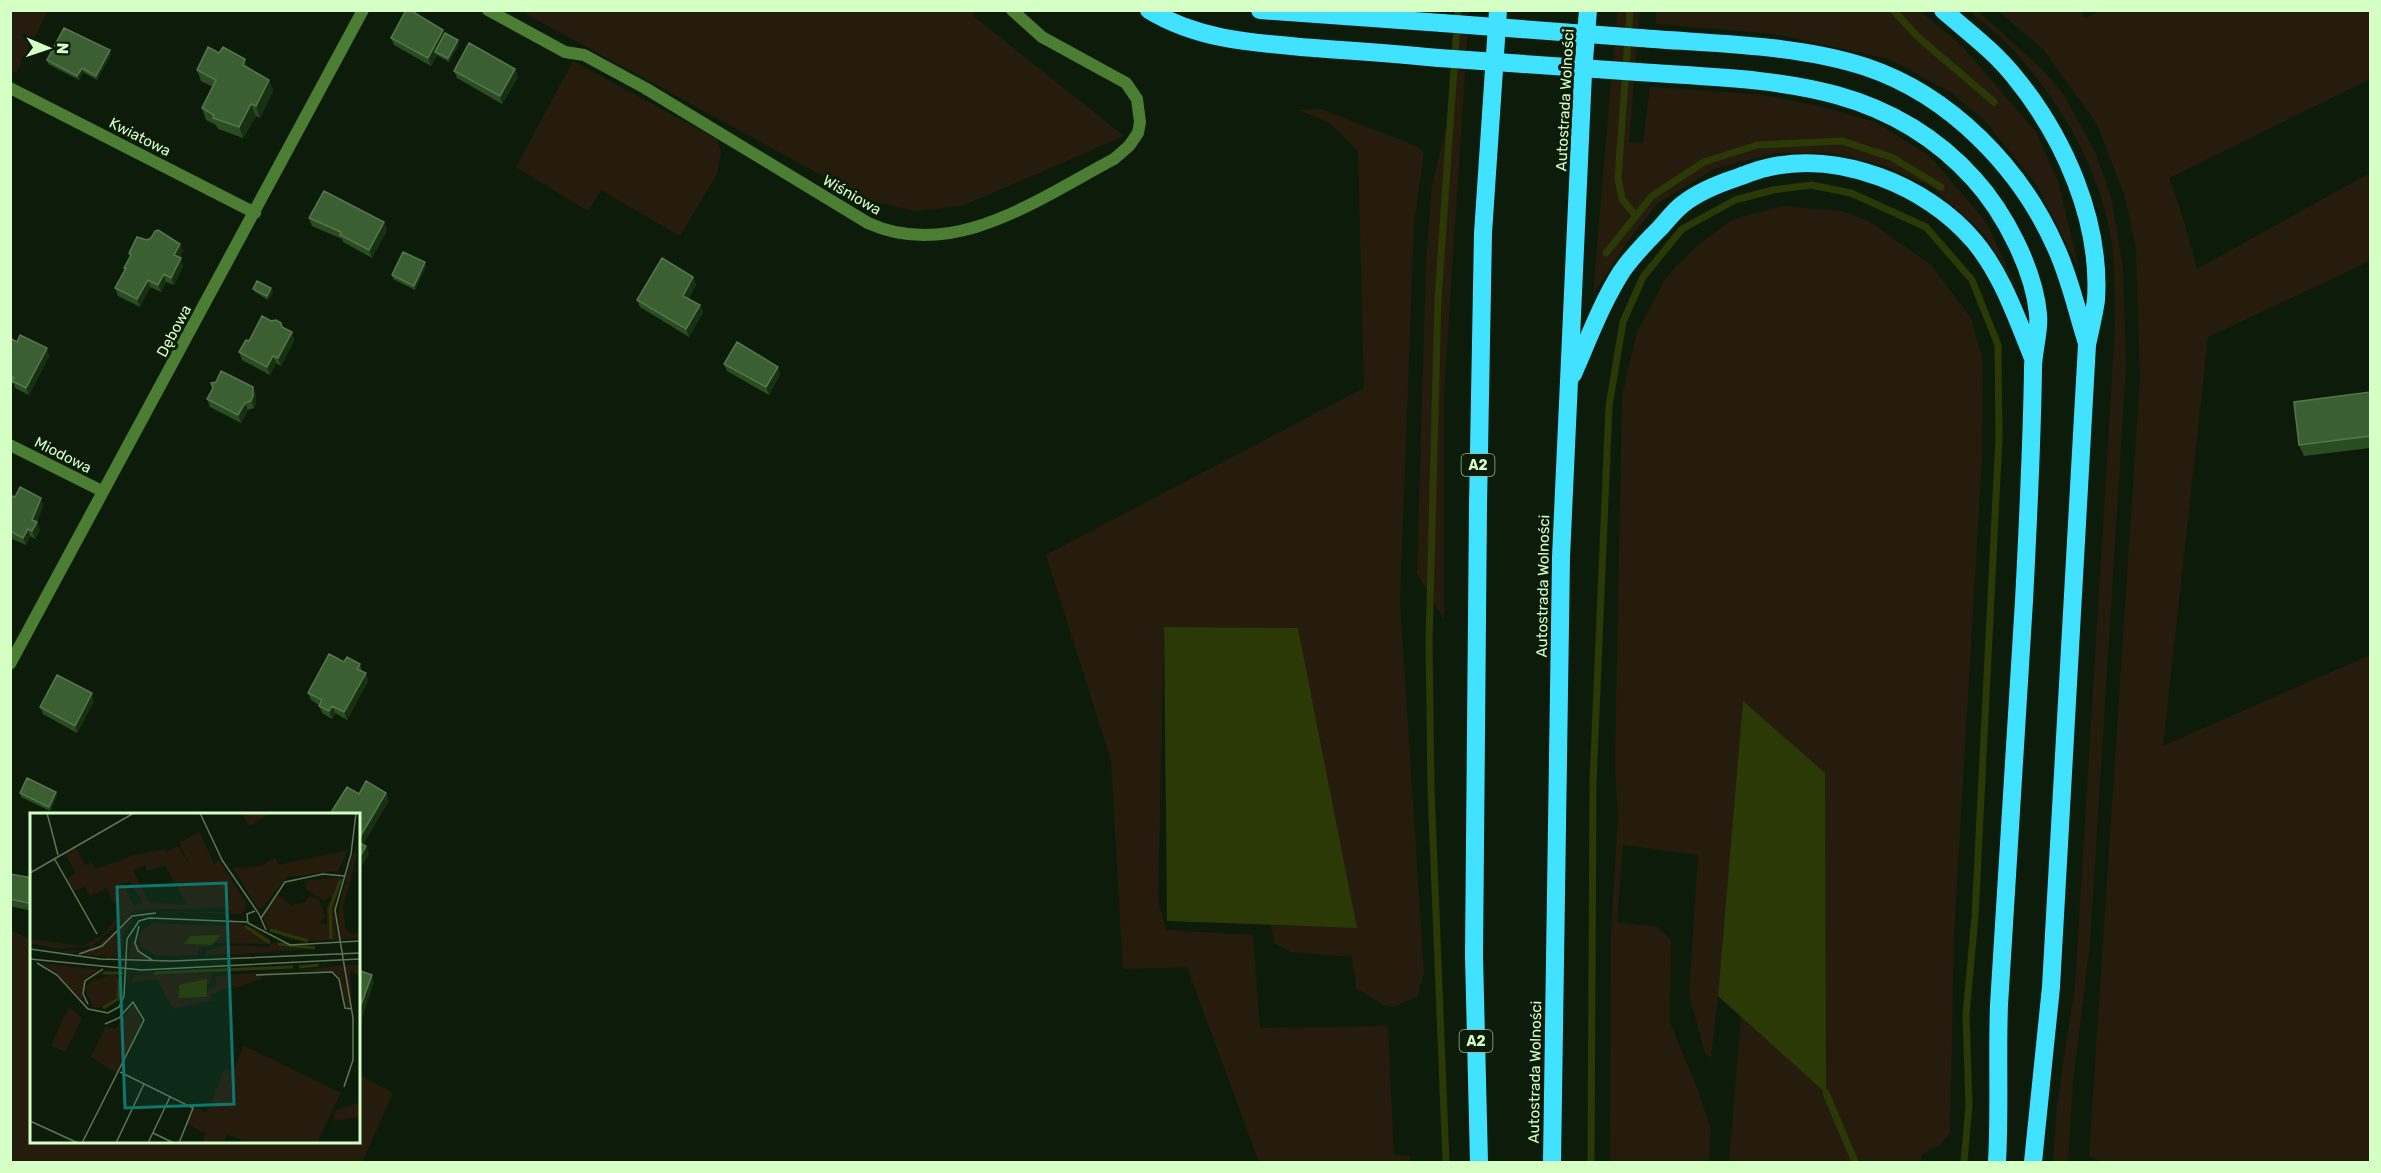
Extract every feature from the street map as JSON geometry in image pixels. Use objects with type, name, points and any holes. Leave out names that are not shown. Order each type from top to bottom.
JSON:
[{"type":"highway","points":[[1149,10],[1165,20],[1201,34],[1239,42],[1769,81],[1817,88],[1863,104],[1903,122],[1933,141],[1977,182],[2005,224],[2020,252],[2033,288],[2038,315],[2033,358],[2032,430],[2021,657],[1999,1010],[2000,1124],[1997,1162]]},
{"type":"highway","points":[[1260,10],[1770,48],[1817,55],[1866,67],[1930,99],[1984,142],[2026,192],[2056,248],[2087,345]]},
{"type":"highway","name":"A2","points":[[1479,1162],[1474,956],[1482,233],[1498,10]]},
{"type":"highway","name":"Autostrada Wolności","points":[[1552,1162],[1561,557],[1583,73],[1588,10]]},
{"type":"highway","points":[[1943,10],[2014,75],[2049,126],[2068,161],[2085,213],[2093,248],[2096,300],[2087,345],[2051,987],[2032,1162]]},
{"type":"highway","points":[[1569,384],[1600,313],[1622,272],[1646,242],[1683,204],[1717,185],[1767,168],[1807,164],[1847,168],[1881,176],[1911,191],[1945,213],[1974,241],[1995,270],[2033,358]]},
{"type":"street","name":"Dębowa","points":[[10,664],[363,10]]},
{"type":"street","name":"Wiśniowa","points":[[488,10],[565,52],[584,55],[645,88],[868,223],[885,231],[935,236],[993,222],[1114,159],[1129,146],[1138,134],[1140,122],[1137,99],[1126,83],[1042,37],[1012,10]]},
{"type":"street","name":"Kwiatowa","points":[[10,88],[255,213]]},
{"type":"street","name":"Miodowa","points":[[10,445],[102,491]]},
{"type":"shaded area","points":[[1640,10],[1629,143],[1643,143],[1650,87],[1758,94],[1819,106],[1875,122],[1930,156],[1986,222],[2020,295],[1983,233],[1933,188],[1885,166],[1832,153],[1775,153],[1714,169],[1658,203],[1628,241],[1593,294],[1617,11]]},
{"type":"shaded area","points":[[2101,10],[2370,11],[2370,79],[2169,178],[2197,269],[2370,173],[2370,261],[2208,337],[2163,746],[2370,655],[2370,1162],[2101,1162],[2089,1156],[2140,378],[2136,248],[2124,194],[2097,124],[2044,50],[1998,11],[2081,11],[2086,18]]},
{"type":"shaded area","points":[[10,11],[48,11],[16,73],[11,70]]},
{"type":"shaded area","points":[[521,11],[971,11],[976,18],[1124,136],[962,206],[915,211],[867,200]]},
{"type":"shaded area","points":[[1458,11],[1469,11],[1444,394],[1444,620],[1417,573],[1426,263],[1432,185],[1454,97]]},
{"type":"shaded area","points":[[1656,11],[1920,11],[1962,46],[2036,132],[2058,181],[2079,269],[2036,184],[1986,122],[1952,93],[1889,59],[1774,34],[1656,24]]},
{"type":"shaded area","points":[[1969,11],[1978,11],[2041,68],[2064,95],[2096,154],[2111,197],[2123,268],[2126,366],[2090,943],[2073,1082],[2068,1162],[2053,1162],[2057,1105],[2075,986],[2115,329],[2114,260],[2111,238],[2097,186],[2076,137],[2047,91],[2030,70],[2008,45]]},
{"type":"shaded area","points":[[573,61],[717,139],[721,153],[717,174],[680,236],[601,190],[588,211],[516,167]]},
{"type":"shaded area","points":[[1321,109],[1416,146],[1424,152],[1414,223],[1400,601],[1424,974],[1417,997],[1393,1007],[1384,1005],[1356,988],[1352,957],[1292,952],[1274,943],[1271,925],[1357,928],[1298,628],[1164,627],[1158,900],[1166,930],[1253,935],[1260,1028],[1388,1026],[1394,1155],[1410,1156],[1410,1162],[1259,1162],[1187,967],[1123,969],[1111,760],[1046,555],[1364,388],[1358,151],[1328,122],[1298,110]]},
{"type":"shaded area","points":[[1783,206],[1841,211],[1867,220],[1931,265],[1971,318],[1983,361],[1982,458],[1954,933],[1950,1133],[1940,1145],[1922,1154],[1921,1162],[1729,1162],[1741,1017],[1826,1092],[1743,702],[1711,1058],[1705,1053],[1689,995],[1698,855],[1623,845],[1617,922],[1657,927],[1671,940],[1670,1022],[1711,1129],[1709,1162],[1610,1162],[1611,932],[1618,816],[1615,766],[1622,396],[1637,332],[1665,280],[1676,266],[1698,245],[1734,219]]},
{"type":"shaded area","points":[[1164,627],[1298,628],[1357,928],[1167,921]]},
{"type":"shaded area","points":[[1743,701],[1825,773],[1826,1093],[1718,996]]},
{"type":"shaded area","points":[[11,930],[30,940],[30,1143],[360,1143],[360,1076],[393,1093],[362,1162],[11,1162]]},
{"type":"building","points":[[406,10],[410,10],[443,30],[428,58],[391,38]]},
{"type":"building","points":[[64,28],[110,50],[96,76],[82,68],[77,76],[47,60]]},
{"type":"building","points":[[445,33],[458,40],[448,58],[435,52]]},
{"type":"building","points":[[469,43],[515,69],[500,96],[454,71]]},
{"type":"building","points":[[208,47],[219,53],[223,47],[245,59],[243,65],[269,80],[256,106],[251,104],[239,127],[213,118],[214,115],[202,108],[216,80],[197,70]]},
{"type":"building","points":[[324,191],[384,222],[369,250],[340,235],[341,232],[309,218]]},
{"type":"building","points":[[158,230],[180,244],[174,255],[181,258],[171,278],[164,274],[158,285],[148,280],[137,299],[115,288],[126,268],[124,268],[131,255],[129,253],[137,237],[147,240]]},
{"type":"building","points":[[403,252],[425,262],[414,286],[392,275]]},
{"type":"building","points":[[662,258],[693,277],[683,296],[700,305],[686,329],[637,300]]},
{"type":"building","points":[[257,281],[271,288],[267,296],[253,289]]},
{"type":"building","points":[[262,316],[271,321],[276,320],[281,323],[282,327],[292,332],[278,358],[273,356],[267,367],[239,352],[246,340],[249,341]]},
{"type":"building","points":[[20,335],[47,348],[26,388],[12,381],[14,378],[10,376],[10,338],[17,342]]},
{"type":"building","points":[[737,342],[778,367],[766,387],[724,364]]},
{"type":"building","points":[[221,371],[253,387],[251,401],[245,403],[238,415],[207,399],[213,388],[211,383],[216,382]]},
{"type":"building","points":[[2370,392],[2370,436],[2299,445],[2294,402]]},
{"type":"building","points":[[20,487],[41,498],[32,520],[37,522],[32,531],[28,529],[23,538],[10,531],[10,495],[15,497]]},
{"type":"building","points":[[329,654],[344,662],[347,657],[360,664],[357,669],[366,673],[344,712],[332,706],[329,711],[319,706],[322,700],[308,693]]},
{"type":"building","points":[[57,675],[92,693],[75,726],[40,707]]},
{"type":"building","points":[[27,778],[56,792],[49,807],[20,793]]},
{"type":"building","points":[[366,781],[386,793],[360,837],[360,813],[331,813],[347,787],[359,794]]},
{"type":"building","points":[[360,843],[366,846],[360,856]]},
{"type":"building","points":[[10,874],[30,878],[30,904],[10,899]]},
{"type":"building","points":[[360,971],[372,975],[360,1008]]},
{"type":"waterway","points":[[1446,1162],[1431,789],[1429,640],[1438,299],[1458,10]]},
{"type":"waterway","points":[[1630,10],[1618,178],[1622,199],[1635,215]]},
{"type":"waterway","points":[[1893,10],[1918,37],[1994,102]]},
{"type":"waterway","points":[[1606,253],[1652,196],[1704,162],[1757,145],[1842,141],[1891,157],[1941,187]]},
{"type":"waterway","points":[[1591,1162],[1593,782],[1609,406],[1623,322],[1643,277],[1682,229],[1735,200],[1773,190],[1811,185],[1851,193],[1926,227],[1972,280],[1998,345],[1999,437],[1975,917],[1966,1015],[1969,1105],[1964,1162]]},
{"type":"waterway","points":[[1826,1093],[1855,1162]]}]
